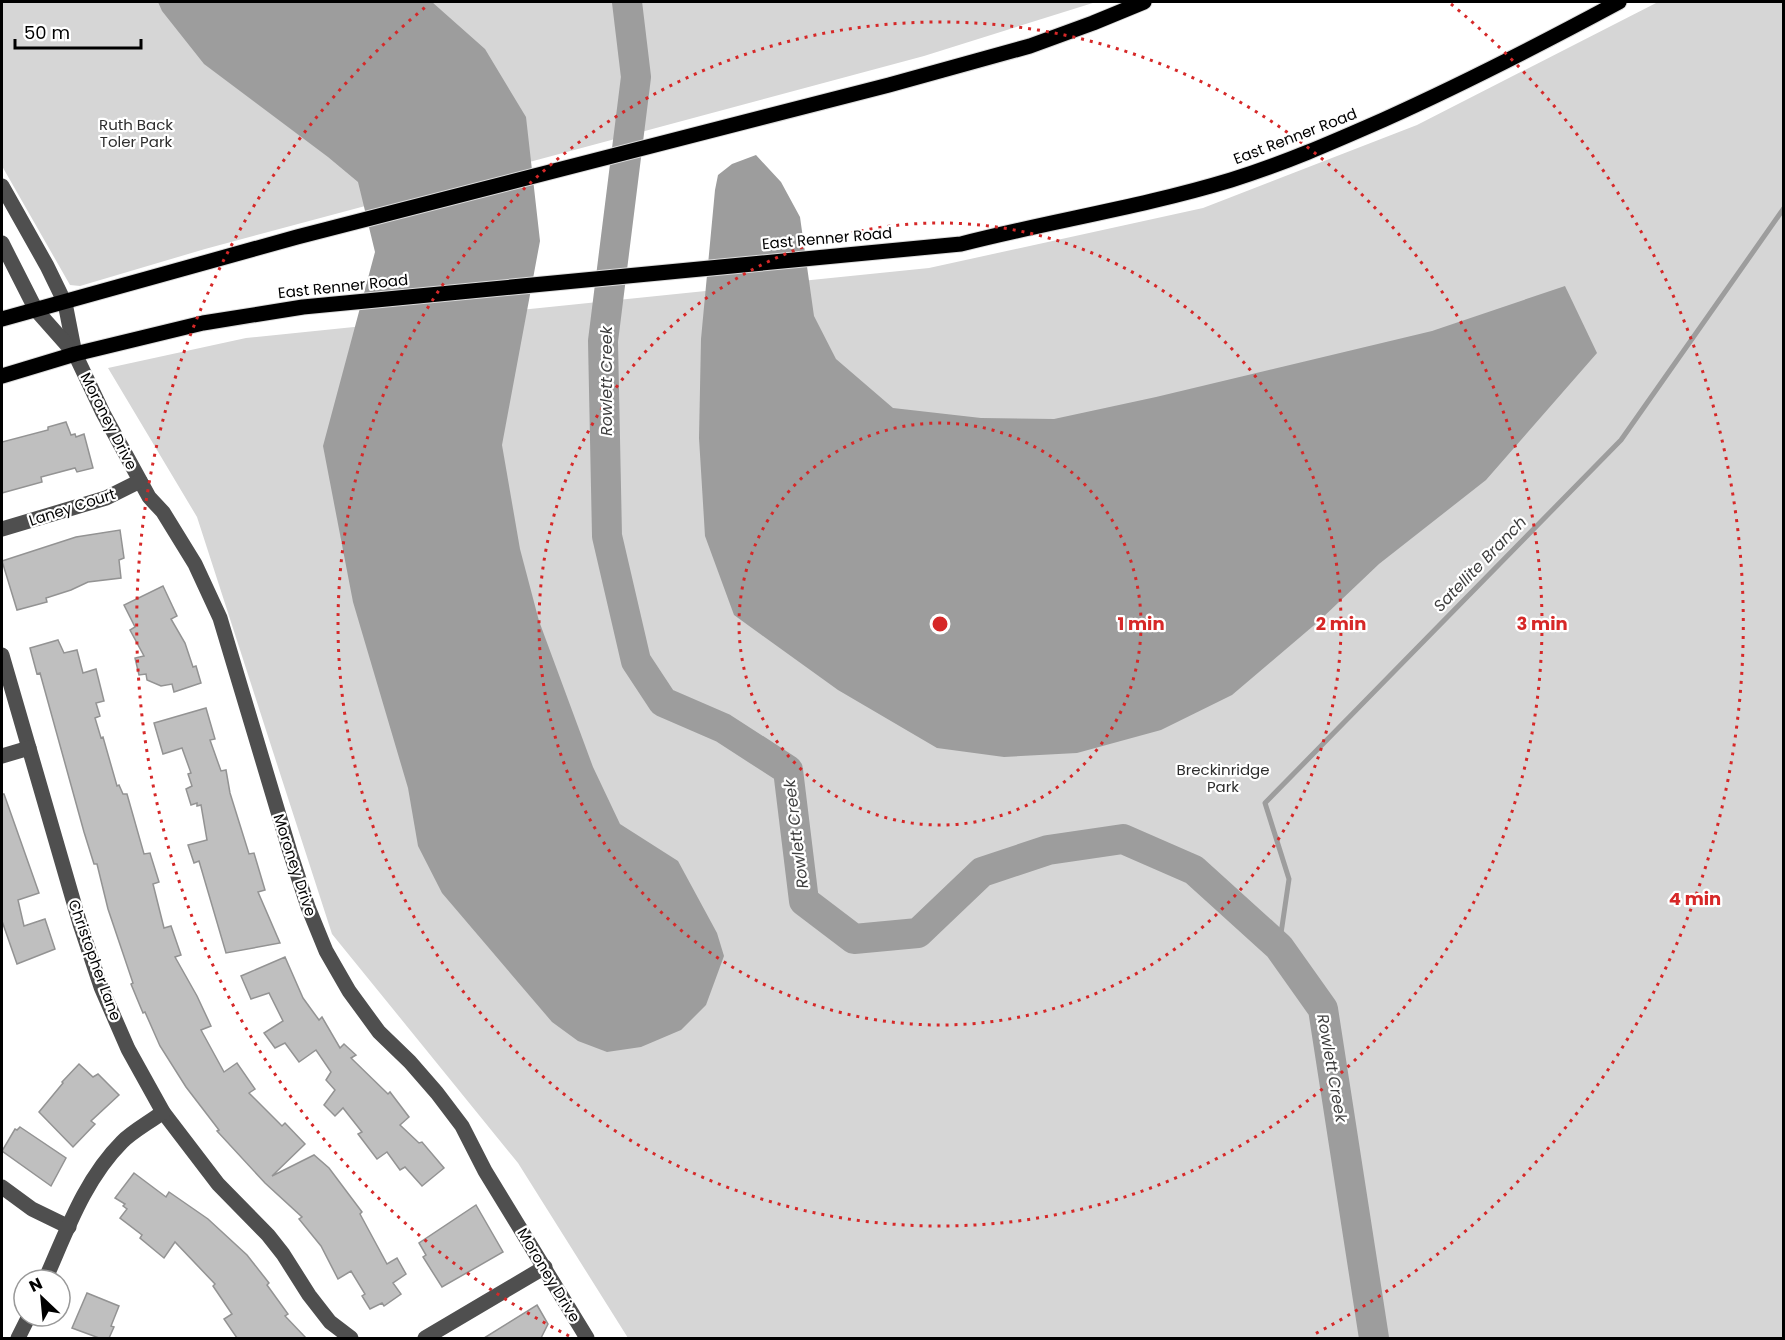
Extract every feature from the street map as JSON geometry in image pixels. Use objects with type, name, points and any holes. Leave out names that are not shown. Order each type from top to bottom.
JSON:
[{"type":"main road","points":[[2,319],[297,237],[889,85],[1030,46],[1144,2]]},
{"type":"main road","name":"East Renner Road","points":[[2,376],[75,354],[203,323],[303,307],[961,244],[1030,227],[1142,205],[1232,180],[1299,157],[1449,90],[1618,2]]},
{"type":"street","name":"Moroney Drive","points":[[2,186],[65,303],[75,354],[103,413],[148,497],[163,512],[195,564],[219,618],[290,852],[308,907],[326,951],[349,991],[379,1032],[410,1062],[462,1126],[485,1171],[587,1338]]},
{"type":"street","name":"Moroney Drive","points":[[2,243],[36,310],[75,354]]},
{"type":"street","name":"Laney Court","points":[[2,529],[106,498],[140,481]]},
{"type":"street","name":"Christopher Lane","points":[[2,655],[80,924],[101,987],[128,1049],[163,1112],[218,1184],[268,1235],[330,1322],[351,1338]]},
{"type":"street","points":[[2,756],[29,748]]},
{"type":"street","points":[[50,1268],[83,1195],[101,1167],[123,1141],[163,1112]]},
{"type":"street","points":[[2,1187],[32,1209],[69,1227]]},
{"type":"street","points":[[425,1338],[545,1267]]},
{"type":"green space","name":"Ruth Back Toler Park","points":[[2,2],[1096,2],[924,56],[205,249],[80,286],[70,285],[2,166]]},
{"type":"green space","name":"Breckinridge Park","points":[[1658,2],[1783,2],[1783,1338],[628,1338],[518,1163],[332,934],[197,517],[108,368],[246,338],[929,268],[1203,208],[1417,125]]},
{"type":"shaded area","points":[[158,2],[432,2],[485,49],[526,117],[540,241],[502,445],[520,549],[539,621],[593,767],[620,824],[678,861],[717,933],[724,956],[706,1005],[681,1030],[641,1047],[607,1052],[578,1041],[552,1022],[442,893],[418,846],[408,788],[353,602],[323,446],[375,252],[358,182],[204,64],[162,11]]},
{"type":"shaded area","points":[[756,155],[781,182],[800,217],[814,316],[836,359],[893,408],[981,418],[1054,419],[1432,331],[1565,286],[1597,353],[1486,480],[1379,564],[1319,621],[1232,695],[1161,730],[1077,753],[1004,757],[937,748],[838,690],[734,615],[705,536],[699,438],[701,339],[715,190],[718,175],[732,164]]},
{"type":"building","points":[[66,422],[71,435],[75,434],[76,437],[84,434],[93,468],[77,472],[75,468],[41,477],[42,482],[2,493],[2,442],[48,430],[48,427]]},
{"type":"building","points":[[120,530],[124,558],[119,560],[121,578],[88,582],[46,598],[47,602],[17,610],[2,561],[76,537]]},
{"type":"building","points":[[163,586],[177,616],[171,619],[185,643],[193,667],[196,666],[201,683],[174,692],[172,684],[161,686],[147,680],[146,674],[139,675],[135,658],[144,656],[130,630],[135,627],[124,605]]},
{"type":"building","points":[[58,640],[64,653],[77,650],[83,673],[96,669],[104,701],[96,703],[100,716],[95,718],[117,786],[119,785],[123,794],[127,794],[144,854],[150,853],[159,882],[153,884],[164,928],[171,926],[181,955],[175,957],[211,1026],[201,1030],[224,1072],[237,1063],[255,1089],[249,1093],[282,1126],[285,1123],[305,1144],[272,1176],[314,1155],[329,1168],[362,1212],[360,1214],[387,1264],[397,1258],[406,1274],[393,1283],[401,1294],[384,1306],[382,1303],[370,1309],[362,1296],[365,1294],[351,1271],[338,1279],[321,1246],[299,1219],[302,1217],[265,1183],[217,1131],[219,1130],[186,1087],[160,1046],[145,1012],[143,1013],[131,984],[133,983],[108,909],[97,864],[94,864],[84,832],[40,673],[37,674],[30,648]]},
{"type":"building","points":[[206,708],[215,739],[210,740],[221,771],[226,770],[230,793],[249,854],[254,853],[265,890],[258,892],[280,943],[226,953],[199,861],[194,863],[188,845],[207,840],[201,805],[197,806],[197,803],[191,805],[186,789],[192,786],[188,774],[191,773],[182,748],[163,754],[154,723]]},
{"type":"building","points":[[2,794],[4,794],[39,893],[18,900],[24,926],[45,919],[55,949],[17,964],[2,921]]},
{"type":"building","points":[[285,957],[303,998],[319,1020],[322,1017],[340,1048],[344,1044],[356,1055],[351,1058],[388,1094],[390,1092],[409,1117],[400,1125],[419,1143],[422,1142],[444,1168],[422,1186],[405,1167],[400,1170],[387,1152],[377,1159],[358,1134],[362,1132],[343,1108],[335,1116],[324,1105],[335,1090],[326,1080],[331,1072],[316,1050],[299,1062],[285,1043],[275,1048],[264,1033],[283,1021],[269,993],[251,999],[241,976]]},
{"type":"building","points":[[79,1064],[93,1077],[98,1074],[119,1095],[91,1121],[95,1124],[73,1147],[39,1112]]},
{"type":"building","points":[[20,1127],[66,1158],[51,1186],[2,1151],[15,1129]]},
{"type":"building","points":[[134,1173],[166,1197],[169,1192],[208,1219],[247,1255],[269,1283],[267,1285],[288,1314],[285,1316],[306,1338],[237,1338],[224,1319],[232,1314],[213,1286],[215,1284],[175,1242],[164,1258],[140,1238],[142,1235],[120,1218],[127,1209],[123,1206],[125,1204],[115,1198]]},
{"type":"building","points":[[476,1205],[503,1252],[442,1287],[423,1257],[426,1255],[419,1243]]},
{"type":"building","points":[[87,1293],[119,1306],[109,1338],[99,1338],[72,1328]]},
{"type":"building","points":[[537,1305],[548,1324],[541,1338],[484,1338]]},
{"type":"waterway","name":"Rowlett Creek","points":[[627,2],[636,77],[603,341],[607,536],[636,661],[663,702],[723,728],[788,770],[804,901],[854,939],[918,933],[982,872],[1048,850],[1123,839],[1194,870],[1279,947],[1323,1009],[1374,1338]]},
{"type":"waterway","name":"Satellite Branch","points":[[1279,947],[1289,879],[1265,803],[1621,440],[1784,208]]}]
